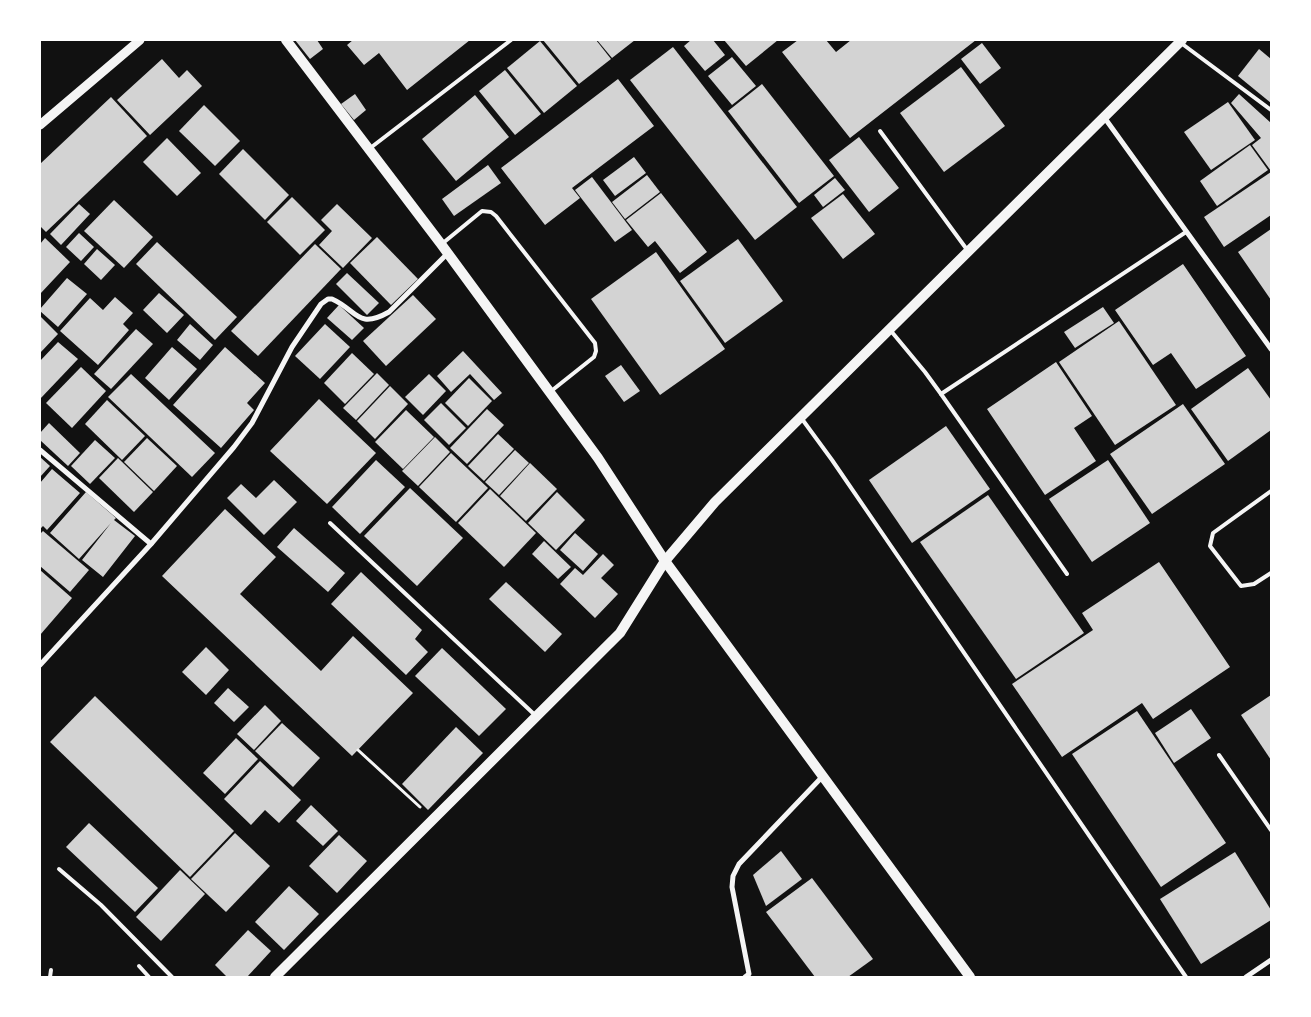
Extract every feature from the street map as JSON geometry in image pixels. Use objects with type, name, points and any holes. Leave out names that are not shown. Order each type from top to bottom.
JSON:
[{"type":"main road","points":[[286,40],[448,253],[550,392],[598,458],[665,561],[970,977]]},
{"type":"main road","points":[[275,977],[620,633],[665,561],[719,498],[1181,41]]},
{"type":"street","points":[[40,125],[140,40]]},
{"type":"street","points":[[1104,117],[1271,349]]},
{"type":"street","points":[[40,665],[151,544],[234,447],[252,423],[292,347],[321,304],[328,298],[336,300],[359,318],[379,318],[389,312],[448,253]]},
{"type":"street","points":[[40,450],[151,544]]},
{"type":"street","points":[[748,976],[732,887],[732,876],[739,864],[822,777]]},
{"type":"street","points":[[1246,977],[1271,960]]},
{"type":"lane","points":[[369,149],[511,40]]},
{"type":"lane","points":[[1181,41],[1271,110]]},
{"type":"lane","points":[[880,131],[968,252]]},
{"type":"lane","points":[[441,244],[482,211],[492,212],[595,343],[596,351],[594,357],[550,392]]},
{"type":"lane","points":[[941,394],[1186,232]]},
{"type":"lane","points":[[889,330],[941,394],[1066,574]]},
{"type":"lane","points":[[801,417],[1186,977]]},
{"type":"lane","points":[[1271,491],[1213,533],[1210,546],[1240,586],[1254,584],[1271,573]]},
{"type":"lane","points":[[330,523],[536,716]]},
{"type":"lane","points":[[1219,755],[1271,830]]},
{"type":"lane","points":[[59,869],[101,905],[172,977]]},
{"type":"lane","points":[[139,966],[149,977]]},
{"type":"lane","points":[[50,977],[51,970]]},
{"type":"path","points":[[358,750],[434,819]]},
{"type":"building","points":[[295,40],[317,40],[323,49],[310,59]]},
{"type":"building","points":[[353,40],[470,40],[407,90],[379,53],[364,65],[347,45]]},
{"type":"building","points":[[543,40],[596,40],[611,59],[579,84]]},
{"type":"building","points":[[597,40],[635,40],[612,58]]},
{"type":"building","points":[[691,40],[713,40],[725,55],[705,71],[684,46]]},
{"type":"building","points":[[724,40],[778,40],[746,66]]},
{"type":"building","points":[[798,40],[826,40],[836,52],[851,40],[976,40],[850,138],[782,52]]},
{"type":"building","points":[[540,41],[577,86],[544,113],[507,68]]},
{"type":"building","points":[[982,43],[1001,68],[980,84],[961,59]]},
{"type":"building","points":[[673,47],[797,207],[755,240],[630,80]]},
{"type":"building","points":[[1259,49],[1271,59],[1271,103],[1238,76]]},
{"type":"building","points":[[732,57],[756,86],[732,105],[708,76]]},
{"type":"building","points":[[162,59],[179,78],[187,70],[202,86],[150,135],[117,100]]},
{"type":"building","points":[[961,67],[1005,126],[944,172],[900,113]]},
{"type":"building","points":[[505,70],[541,114],[515,135],[479,91]]},
{"type":"building","points":[[618,79],[654,126],[572,188],[580,198],[545,225],[501,168]]},
{"type":"building","points":[[762,84],[834,176],[799,203],[728,111]]},
{"type":"building","points":[[355,94],[366,110],[354,120],[341,104]]},
{"type":"building","points":[[1239,94],[1271,123],[1271,171],[1252,145],[1261,138],[1231,103]]},
{"type":"building","points":[[475,95],[509,137],[456,181],[422,139]]},
{"type":"building","points":[[111,97],[147,136],[46,232],[40,226],[40,164]]},
{"type":"building","points":[[1228,102],[1255,140],[1211,170],[1184,132]]},
{"type":"building","points":[[204,105],[240,141],[215,166],[179,131]]},
{"type":"building","points":[[859,137],[899,188],[869,212],[829,160]]},
{"type":"building","points":[[167,138],[201,173],[177,196],[143,162]]},
{"type":"building","points":[[1250,145],[1268,170],[1217,206],[1200,181]]},
{"type":"building","points":[[243,149],[289,195],[265,220],[219,174]]},
{"type":"building","points":[[634,157],[646,173],[615,196],[603,180]]},
{"type":"building","points":[[488,165],[501,183],[454,216],[442,199]]},
{"type":"building","points":[[1271,172],[1271,215],[1224,247],[1204,217]]},
{"type":"building","points":[[647,175],[660,192],[625,219],[612,202]]},
{"type":"building","points":[[592,177],[632,230],[615,242],[575,190]]},
{"type":"building","points":[[835,178],[845,190],[823,207],[814,195]]},
{"type":"building","points":[[661,193],[707,252],[680,273],[655,241],[648,247],[626,220]]},
{"type":"building","points":[[843,194],[875,234],[843,259],[811,218]]},
{"type":"building","points":[[292,197],[325,230],[300,255],[267,222]]},
{"type":"building","points":[[114,200],[153,237],[124,268],[84,231]]},
{"type":"building","points":[[79,204],[90,214],[61,245],[50,234]]},
{"type":"building","points":[[337,204],[372,238],[343,268],[319,245],[332,231],[321,220]]},
{"type":"building","points":[[1271,229],[1271,300],[1238,252]]},
{"type":"building","points":[[79,233],[94,247],[81,261],[66,247]]},
{"type":"building","points":[[377,237],[418,279],[391,305],[350,263]]},
{"type":"building","points":[[45,238],[70,262],[40,294],[40,244]]},
{"type":"building","points":[[738,239],[783,301],[725,343],[680,281]]},
{"type":"building","points":[[157,242],[237,317],[215,340],[136,264]]},
{"type":"building","points":[[315,244],[341,269],[258,356],[231,331]]},
{"type":"building","points":[[97,249],[115,265],[101,280],[84,264]]},
{"type":"building","points":[[656,252],[725,349],[660,395],[591,299]]},
{"type":"building","points":[[1183,264],[1246,356],[1196,389],[1171,353],[1153,365],[1115,310]]},
{"type":"building","points":[[347,273],[379,303],[367,315],[336,284]]},
{"type":"building","points":[[67,278],[87,294],[58,327],[40,309]]},
{"type":"building","points":[[159,293],[184,315],[167,333],[143,310]]},
{"type":"building","points":[[413,295],[436,319],[386,366],[363,341]]},
{"type":"building","points":[[115,297],[133,313],[123,324],[129,330],[98,365],[60,331],[90,298],[103,310]]},
{"type":"building","points":[[339,305],[364,328],[352,340],[327,318]]},
{"type":"building","points":[[1103,307],[1114,323],[1075,348],[1064,332]]},
{"type":"building","points":[[40,318],[58,334],[40,353]]},
{"type":"building","points":[[1119,321],[1176,405],[1115,445],[1059,362]]},
{"type":"building","points":[[190,324],[213,345],[200,360],[177,340]]},
{"type":"building","points":[[325,324],[350,347],[320,379],[295,356]]},
{"type":"building","points":[[136,329],[153,344],[111,389],[94,374]]},
{"type":"building","points":[[58,342],[78,359],[40,399],[40,361]]},
{"type":"building","points":[[172,347],[197,369],[169,400],[145,378]]},
{"type":"building","points":[[225,347],[265,383],[247,403],[254,410],[221,448],[173,405]]},
{"type":"building","points":[[463,351],[502,393],[494,400],[470,374],[451,392],[437,376]]},
{"type":"building","points":[[352,353],[374,374],[345,404],[324,383]]},
{"type":"building","points":[[1056,362],[1092,416],[1074,428],[1096,461],[1045,495],[987,409]]},
{"type":"building","points":[[621,365],[640,391],[624,402],[605,376]]},
{"type":"building","points":[[81,367],[106,391],[72,428],[46,403]]},
{"type":"building","points":[[1248,368],[1271,400],[1271,430],[1228,461],[1191,409]]},
{"type":"building","points":[[377,373],[389,385],[356,420],[343,408]]},
{"type":"building","points":[[131,374],[215,453],[192,477],[108,397]]},
{"type":"building","points":[[429,374],[446,391],[423,415],[405,397]]},
{"type":"building","points":[[469,378],[492,401],[468,426],[445,403]]},
{"type":"building","points":[[390,386],[408,404],[375,439],[357,421]]},
{"type":"building","points":[[319,399],[376,453],[327,504],[270,451]]},
{"type":"building","points":[[107,400],[145,436],[122,460],[85,424]]},
{"type":"building","points":[[441,403],[466,428],[449,445],[424,420]]},
{"type":"building","points":[[1183,404],[1225,464],[1152,514],[1110,454]]},
{"type":"building","points":[[487,409],[504,425],[467,464],[450,448]]},
{"type":"building","points":[[406,410],[434,437],[403,469],[375,442]]},
{"type":"building","points":[[49,423],[80,453],[68,466],[40,440],[40,433]]},
{"type":"building","points":[[946,426],[990,489],[912,543],[869,480]]},
{"type":"building","points":[[498,434],[514,449],[484,481],[468,466]]},
{"type":"building","points":[[435,437],[450,452],[418,486],[402,471]]},
{"type":"building","points":[[147,438],[177,466],[154,491],[124,462]]},
{"type":"building","points":[[95,440],[115,458],[90,484],[71,466]]},
{"type":"building","points":[[515,450],[529,463],[499,495],[485,482]]},
{"type":"building","points":[[451,453],[488,488],[456,522],[419,487]]},
{"type":"building","points":[[40,457],[50,466],[40,477]]},
{"type":"building","points":[[118,458],[153,492],[134,512],[99,478]]},
{"type":"building","points":[[376,460],[405,487],[360,534],[332,507]]},
{"type":"building","points":[[1108,460],[1150,523],[1092,562],[1049,499]]},
{"type":"building","points":[[530,463],[557,489],[526,521],[500,496]]},
{"type":"building","points":[[52,469],[80,493],[47,530],[43,526],[40,529],[40,483]]},
{"type":"building","points":[[274,480],[297,502],[264,535],[227,498],[241,484],[256,498]]},
{"type":"building","points":[[410,488],[463,538],[417,586],[364,536]]},
{"type":"building","points":[[490,489],[536,533],[504,567],[458,523]]},
{"type":"building","points":[[86,492],[116,518],[114,520],[135,536],[103,577],[82,560],[111,523],[79,559],[50,533]]},
{"type":"building","points":[[557,492],[585,520],[556,550],[528,523]]},
{"type":"building","points":[[988,495],[1084,633],[1016,679],[920,542]]},
{"type":"building","points":[[225,509],[276,557],[240,594],[321,671],[353,636],[413,693],[352,756],[162,576]]},
{"type":"building","points":[[294,528],[345,573],[328,592],[277,547]]},
{"type":"building","points":[[43,531],[89,570],[70,592],[40,566],[40,534]]},
{"type":"building","points":[[575,533],[598,554],[583,571],[560,550]]},
{"type":"building","points":[[544,541],[571,567],[558,579],[532,554]]},
{"type":"building","points":[[603,554],[614,565],[601,578],[618,594],[595,618],[560,584],[575,568],[583,575]]},
{"type":"building","points":[[1159,562],[1230,667],[1153,719],[1142,703],[1062,757],[1012,684],[1093,630],[1082,613]]},
{"type":"building","points":[[40,570],[72,598],[40,635]]},
{"type":"building","points":[[361,572],[422,630],[415,639],[428,652],[406,675],[331,604]]},
{"type":"building","points":[[506,582],[562,634],[545,652],[489,599]]},
{"type":"building","points":[[206,647],[229,670],[206,695],[182,672]]},
{"type":"building","points":[[442,648],[506,709],[479,736],[415,676]]},
{"type":"building","points":[[228,688],[249,707],[234,722],[214,703]]},
{"type":"building","points":[[1271,695],[1271,760],[1241,715]]},
{"type":"building","points":[[95,696],[234,831],[190,877],[50,742]]},
{"type":"building","points":[[265,705],[281,721],[254,750],[237,734]]},
{"type":"building","points":[[1191,709],[1211,738],[1174,763],[1155,733]]},
{"type":"building","points":[[1137,711],[1226,843],[1161,887],[1072,754]]},
{"type":"building","points":[[282,723],[320,758],[293,787],[255,751]]},
{"type":"building","points":[[456,727],[483,753],[428,810],[402,784]]},
{"type":"building","points":[[236,738],[258,759],[225,794],[203,773]]},
{"type":"building","points":[[260,761],[301,800],[279,823],[265,810],[251,825],[224,799]]},
{"type":"building","points":[[311,805],[338,831],[323,846],[296,821]]},
{"type":"building","points":[[89,823],[158,888],[135,912],[66,847]]},
{"type":"building","points":[[235,833],[270,866],[226,912],[191,879]]},
{"type":"building","points":[[339,835],[367,861],[337,893],[309,866]]},
{"type":"building","points":[[781,851],[802,879],[766,906],[753,875]]},
{"type":"building","points":[[1235,852],[1271,910],[1271,920],[1201,964],[1160,899]]},
{"type":"building","points":[[180,870],[205,894],[161,941],[136,917]]},
{"type":"building","points":[[812,878],[873,959],[848,977],[815,977],[766,912]]},
{"type":"building","points":[[289,886],[319,914],[284,950],[255,922]]},
{"type":"building","points":[[248,930],[271,951],[247,977],[227,977],[215,965]]}]
